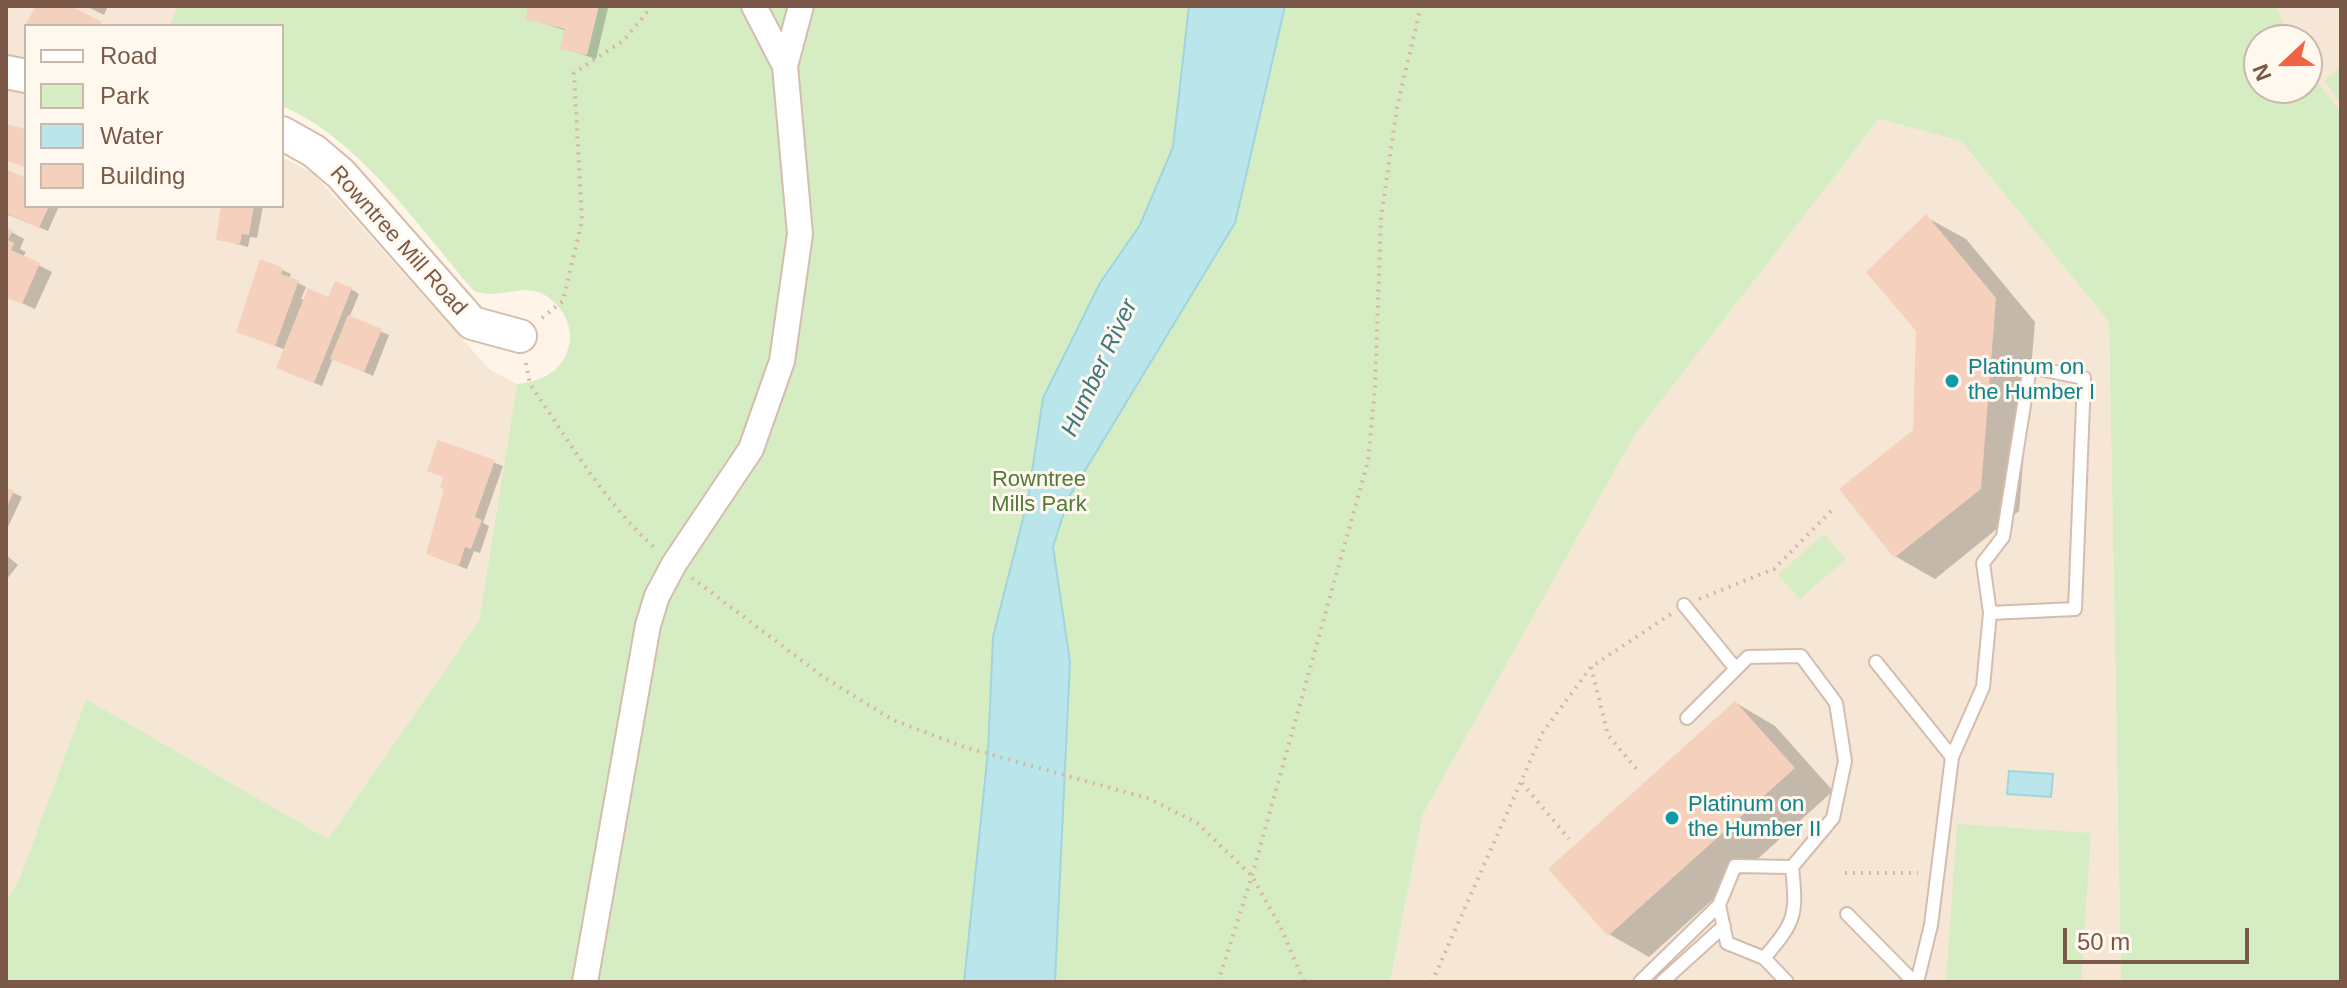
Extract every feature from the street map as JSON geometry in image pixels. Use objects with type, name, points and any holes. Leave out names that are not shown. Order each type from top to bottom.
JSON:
[{"type":"street","points":[[754,6],[785,66]]},
{"type":"street","points":[[585,982],[648,625],[657,596],[751,449],[782,361],[800,234],[785,66],[801,6]]},
{"type":"street","name":"Rowntree Mill Road","points":[[284,134],[314,151],[341,174],[472,323],[520,336]]},
{"type":"lane","points":[[1847,914],[1916,982],[1931,925],[1952,757],[1983,687],[1990,613],[1983,563],[2003,537],[2030,367],[2084,378],[2075,609],[1990,613]]},
{"type":"lane","points":[[1684,605],[1736,669]]},
{"type":"lane","points":[[1687,718],[1748,657],[1801,656],[1836,703],[1845,761],[1833,818],[1792,867],[1796,909],[1780,940],[1764,958]]},
{"type":"lane","points":[[1876,662],[1952,757]]},
{"type":"lane","points":[[1640,982],[1719,905],[1735,866],[1792,867]]},
{"type":"lane","points":[[1719,905],[1727,943],[1764,958],[1787,982]]},
{"type":"lane","points":[[1662,982],[1724,926]]},
{"type":"path","points":[[652,6],[624,40],[574,73],[582,221],[563,301],[520,336],[530,384],[625,520],[663,556]]},
{"type":"path","points":[[1218,982],[1252,876],[1368,461],[1375,388],[1381,218],[1397,107],[1421,6]]},
{"type":"path","points":[[1432,982],[1543,732],[1591,667],[1684,605],[1774,569],[1834,508]]},
{"type":"path","points":[[687,575],[861,703],[893,720],[964,747],[1150,799],[1197,823],[1252,876],[1281,928],[1304,982]]},
{"type":"path","points":[[1591,667],[1608,735],[1638,771]]},
{"type":"path","points":[[1522,783],[1569,839]]},
{"type":"path","points":[[1845,873],[1937,873]]},
{"type":"shaded area","points":[[6,6],[178,6],[170,24],[24,24],[24,208],[284,208],[284,158],[314,174],[490,370],[517,384],[479,621],[328,839],[86,699],[6,916]]},
{"type":"shaded area","points":[[2276,6],[2341,6],[2341,113],[2323,89],[2323,24],[2284,24]]},
{"type":"shaded area","points":[[1879,119],[1961,141],[2109,322],[2121,982],[1390,982],[1423,814],[1634,436]]},
{"type":"green space","name":"Rowntree Mills Park","points":[[178,6],[2276,6],[2284,24],[2243,24],[2243,104],[2323,104],[2323,89],[2341,113],[2341,982],[2121,982],[2109,322],[1961,141],[1879,119],[1634,436],[1423,814],[1390,982],[6,982],[6,902],[19,880],[86,699],[328,839],[479,621],[517,384],[540,379],[553,371],[567,352],[570,331],[561,310],[550,299],[529,290],[497,294],[474,291],[363,162],[310,121],[284,107],[284,24],[170,24]]},
{"type":"green space","points":[[2341,67],[2341,102],[2324,81]]},
{"type":"green space","points":[[1824,534],[1846,559],[1800,599],[1778,575]]},
{"type":"green space","points":[[1957,824],[2091,833],[2081,982],[1946,982]]},
{"type":"water","name":"Humber River","points":[[1189,6],[1285,6],[1235,223],[1069,497],[1053,547],[1070,662],[1055,982],[964,982],[988,752],[993,637],[1028,499],[1043,398],[1100,283],[1140,225],[1173,147]]},
{"type":"water","points":[[2009,771],[2053,774],[2051,797],[2007,794]]},
{"type":"building","points":[[36,6],[71,6],[102,22],[101,24],[26,24]]},
{"type":"building","points":[[528,6],[599,6],[587,55],[560,49],[565,29],[525,19]]},
{"type":"building","points":[[6,124],[24,128],[24,166],[6,161]]},
{"type":"building","points":[[6,169],[24,177],[24,208],[48,208],[39,228],[6,213]]},
{"type":"building","points":[[221,208],[254,208],[249,235],[242,234],[240,244],[216,240]]},
{"type":"building","name":"Platinum on the Humber I","points":[[1926,214],[1996,298],[1981,489],[1894,558],[1839,489],[1913,430],[1916,331],[1866,272]]},
{"type":"building","points":[[6,227],[13,230],[8,240],[14,243],[11,250],[40,263],[22,304],[6,297]]},
{"type":"building","points":[[260,259],[283,268],[281,274],[299,280],[275,346],[236,332]]},
{"type":"building","points":[[335,281],[352,288],[314,383],[276,368],[308,288],[328,297]]},
{"type":"building","points":[[348,315],[382,329],[364,372],[330,359]]},
{"type":"building","points":[[438,440],[495,460],[475,517],[482,520],[471,549],[465,547],[459,566],[426,554],[444,489],[440,487],[443,477],[427,471]]},
{"type":"building","points":[[6,487],[14,491],[6,509]]},
{"type":"building","name":"Platinum on the Humber II","points":[[1735,701],[1795,768],[1608,936],[1548,869]]},
{"type":"place","name":"Platinum on the Humber I","points":[[1952,381]]},
{"type":"place","name":"Platinum on the Humber II","points":[[1672,818]]}]
